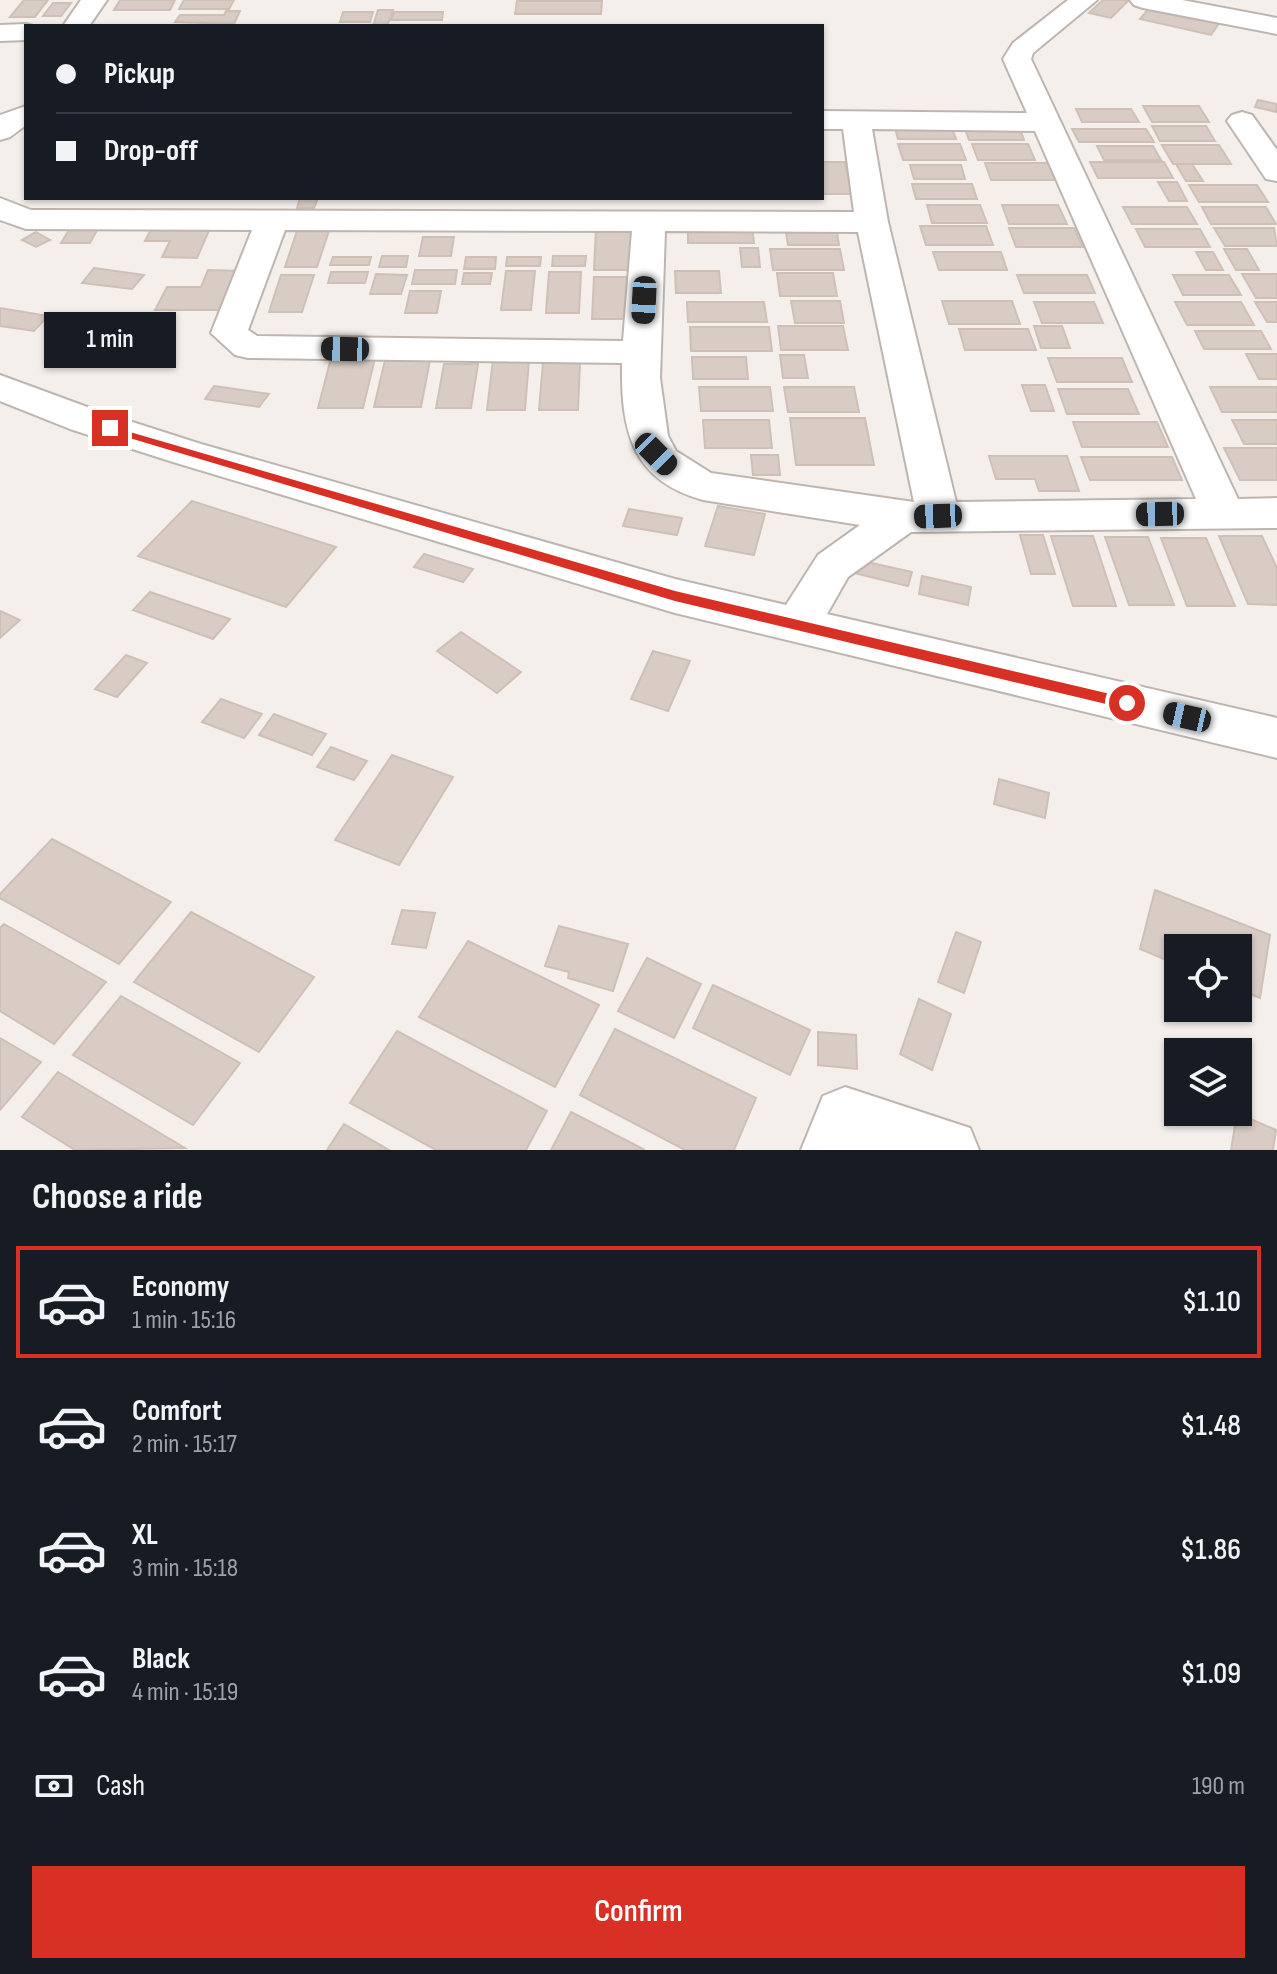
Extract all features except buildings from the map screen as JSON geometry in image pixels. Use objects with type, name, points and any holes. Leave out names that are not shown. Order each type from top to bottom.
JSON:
[{"type":"street","points":[[77,24],[94,0]]},
{"type":"street","points":[[1084,0],[1018,54],[1017,59],[1223,512]]},
{"type":"street","points":[[1143,0],[1277,26]]},
{"type":"street","points":[[0,33],[24,32]]},
{"type":"street","points":[[0,131],[24,116]]},
{"type":"street","points":[[920,516],[872,222],[839,120],[1046,122]]},
{"type":"street","points":[[1277,121],[1242,121],[1277,172]]},
{"type":"street","points":[[0,208],[26,219],[44,220],[872,222]]},
{"type":"street","points":[[272,221],[229,333],[248,347],[641,352]]},
{"type":"street","points":[[649,221],[641,352],[646,434],[656,454],[671,469],[703,486],[920,516],[1277,513]]},
{"type":"street","points":[[0,387],[84,420],[187,453],[675,596],[1277,738]]},
{"type":"street","points":[[797,626],[833,566],[920,516]]},
{"type":"street","points":[[832,1150],[845,1118],[948,1150]]},
{"type":"route","points":[[110,428],[675,596],[1127,703]]}]
